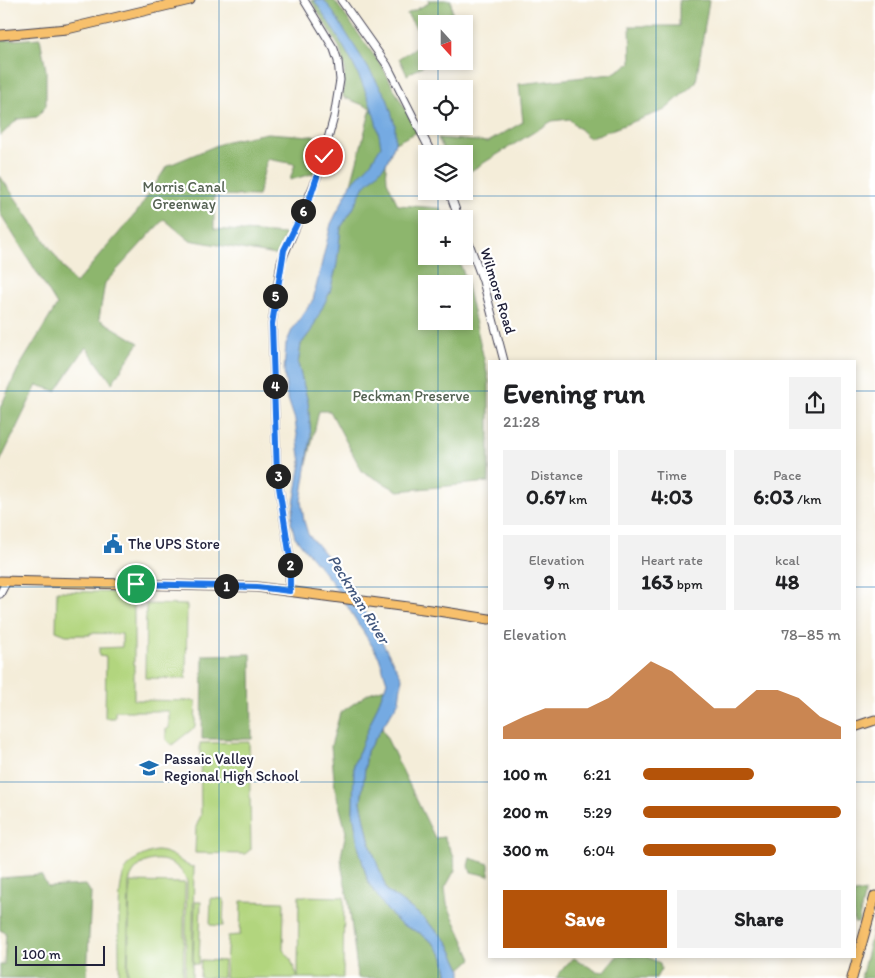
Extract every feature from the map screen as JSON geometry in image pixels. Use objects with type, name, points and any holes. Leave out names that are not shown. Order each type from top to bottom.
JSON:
[{"type":"main road","points":[[0,35],[67,30],[190,0]]},
{"type":"main road","points":[[3,581],[248,587],[334,596],[488,619]]},
{"type":"main road","points":[[856,726],[875,720]]},
{"type":"main road","points":[[852,978],[875,896]]},
{"type":"street","points":[[290,591],[290,558],[277,474],[272,324],[281,262],[318,175],[334,117],[340,80],[338,61],[334,50],[304,0]]},
{"type":"street","points":[[341,0],[387,65],[427,145]]},
{"type":"street","name":"Wilmore Road","points":[[473,254],[483,281],[504,360]]},
{"type":"street","points":[[0,594],[3,581]]},
{"type":"green space","name":"Peckman Preserve","points":[[311,0],[334,0],[383,68],[417,132],[395,143],[386,164],[387,181],[398,205],[440,208],[441,210],[418,210],[418,265],[460,265],[464,275],[418,275],[418,330],[473,330],[473,312],[488,377],[488,482],[398,491],[362,471],[330,411],[319,411],[307,464],[311,437],[308,402],[298,364],[301,344],[308,335],[330,291],[336,269],[341,227],[353,209],[351,184],[371,108],[343,97],[345,68],[339,47]]},
{"type":"green space","points":[[428,0],[451,0],[452,15],[418,15],[418,31],[407,14],[429,3]]},
{"type":"green space","points":[[679,0],[709,0],[696,82],[665,110],[589,138],[569,119],[552,121],[473,169],[473,145],[442,145],[438,138],[488,142],[523,122],[519,84],[612,74],[631,63],[630,26],[679,26]]},
{"type":"green space","points":[[40,38],[46,70],[46,106],[37,117],[18,119],[0,136],[0,41]]},
{"type":"green space","points":[[418,46],[418,69],[407,75],[399,58]]},
{"type":"green space","name":"Morris Canal Greenway","points":[[267,133],[326,137],[315,173],[290,180],[295,164],[267,159],[258,196],[214,195],[214,229],[285,234],[276,255],[189,240],[164,219],[105,283],[99,319],[139,343],[112,383],[86,347],[56,391],[37,385],[0,462],[0,408],[18,369],[57,305],[0,213],[0,176],[75,284],[137,212],[167,166],[227,141]]},
{"type":"green space","points":[[57,591],[134,593],[134,700],[196,701],[195,727],[172,745],[166,740],[166,729],[169,728],[169,711],[115,711],[115,718],[105,718],[106,657],[99,656],[99,648],[122,647],[122,634],[90,633],[90,635],[66,635],[56,631]]},
{"type":"green space","points":[[146,604],[187,605],[186,679],[145,678]]},
{"type":"green space","points":[[251,654],[252,739],[202,739],[203,655]]},
{"type":"green space","points":[[385,688],[354,764],[353,812],[359,849],[368,882],[400,924],[420,933],[433,943],[444,957],[448,978],[358,978],[349,904],[342,869],[341,856],[346,832],[335,789],[331,746],[340,713],[369,693]]},
{"type":"green space","points":[[382,728],[435,838],[444,837],[454,857],[455,870],[445,888],[447,904],[472,959],[461,969],[448,942],[420,915],[387,891],[370,844],[361,802],[367,751]]},
{"type":"green space","points":[[249,742],[251,849],[245,854],[195,853],[196,827],[201,815],[200,743]]},
{"type":"green space","points":[[156,851],[174,856],[189,866],[194,867],[192,978],[185,978],[187,881],[175,865],[157,860],[148,861],[140,865],[129,882],[127,978],[119,978],[119,908],[124,873],[137,858]]},
{"type":"green space","points":[[470,858],[488,864],[488,876],[471,872],[468,866]]},
{"type":"green space","points":[[41,875],[48,887],[86,885],[91,893],[87,978],[0,978],[0,965],[4,965],[6,933],[0,930],[0,878]]},
{"type":"green space","points":[[130,882],[185,883],[183,978],[128,978]]},
{"type":"green space","points":[[865,892],[858,923],[856,923],[856,893]]},
{"type":"green space","points":[[299,896],[344,897],[343,978],[225,978],[228,936],[240,935],[241,901],[284,902],[283,950],[290,958],[298,977]]},
{"type":"green space","points":[[211,898],[224,899],[223,926],[210,925]]},
{"type":"green space","points":[[195,902],[201,902],[199,964],[193,964]]},
{"type":"green space","points":[[875,921],[875,978],[861,978]]},
{"type":"green space","points":[[574,958],[596,971],[604,972],[615,958],[649,958],[660,963],[661,969],[656,978],[556,978]]},
{"type":"green space","points":[[201,960],[224,961],[223,978],[200,978]]},
{"type":"water","points":[[314,0],[324,0],[333,12],[387,98],[395,125],[395,143],[386,164],[363,188],[353,209],[341,227],[337,264],[330,292],[311,331],[301,344],[298,364],[308,402],[311,437],[301,501],[304,521],[308,534],[351,586],[402,678],[399,701],[367,751],[361,802],[370,844],[387,891],[420,915],[448,942],[461,969],[461,978],[448,978],[444,957],[433,943],[420,933],[400,924],[386,909],[368,882],[359,849],[353,812],[354,764],[387,682],[379,657],[332,582],[295,537],[291,522],[301,463],[295,420],[287,396],[284,371],[286,344],[292,330],[313,300],[331,224],[351,184],[370,164],[381,146],[371,107],[356,70]]},
{"type":"place","name":"The UPS Store","points":[[113,544]]},
{"type":"place","name":"Passaic Valley Regional High School","points":[[149,768]]},
{"type":"route","points":[[136,584],[257,587],[290,591],[290,558],[279,499],[277,474],[277,427],[272,362],[272,324],[284,250],[311,195],[324,156]]},
{"type":"water label","name":"Peckman River","points":[[359,599]]}]
